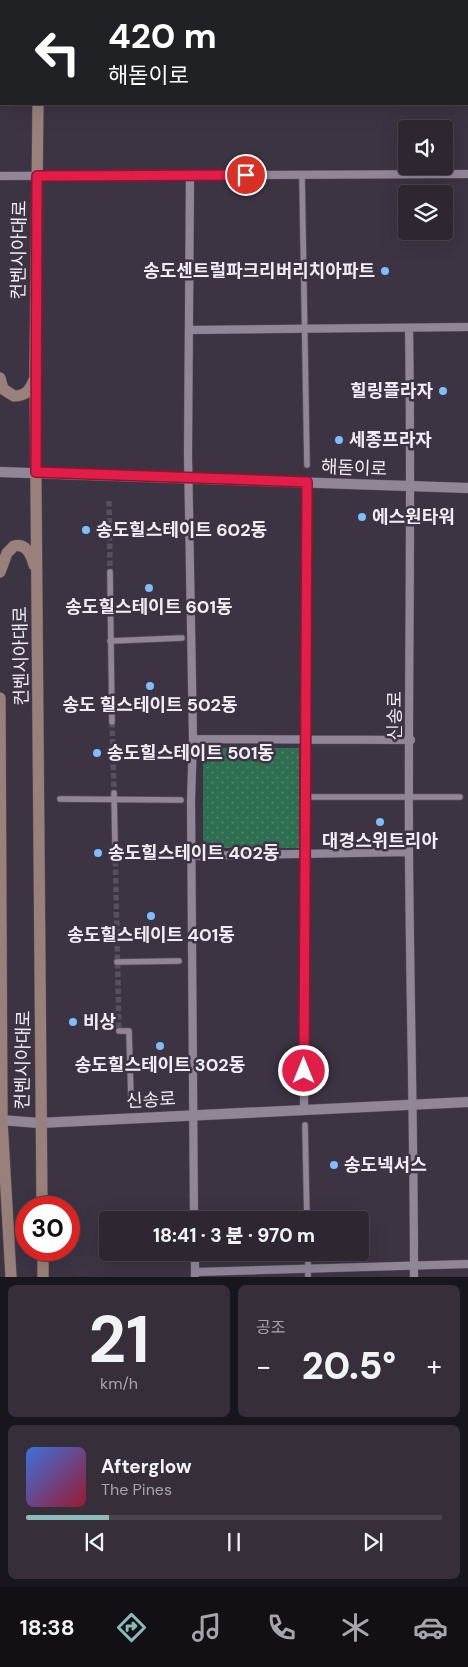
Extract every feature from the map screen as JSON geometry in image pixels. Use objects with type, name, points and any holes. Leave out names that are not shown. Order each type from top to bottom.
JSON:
[{"type":"main road","name":"컨벤시아대로","points":[[38,105],[35,366],[41,953],[39,1123],[42,1196]]},
{"type":"main road","points":[[0,378],[3,389],[7,393],[14,396],[24,395],[30,390],[35,366]]},
{"type":"main road","points":[[0,572],[10,548],[20,545],[27,549],[32,557],[37,579]]},
{"type":"main road","name":"컨벤시아대로","points":[[0,698],[1,1120],[11,1277]]},
{"type":"main road","points":[[43,1261],[43,1277]]},
{"type":"street","points":[[0,176],[468,174]]},
{"type":"street","points":[[190,175],[188,478],[193,739],[194,1211]]},
{"type":"street","points":[[302,175],[306,465]]},
{"type":"street","points":[[189,330],[468,327]]},
{"type":"street","name":"신송로","points":[[409,328],[412,486],[409,852],[414,1104]]},
{"type":"street","name":"해돋이로","points":[[0,472],[468,488]]},
{"type":"street","points":[[304,1109],[307,482]]},
{"type":"street","points":[[110,572],[112,722]]},
{"type":"street","points":[[110,641],[182,638]]},
{"type":"street","points":[[193,739],[411,740]]},
{"type":"street","points":[[114,793],[115,844]]},
{"type":"street","points":[[306,797],[460,797]]},
{"type":"street","points":[[60,799],[182,800]]},
{"type":"street","points":[[192,856],[409,852]]},
{"type":"street","points":[[117,962],[179,961]]},
{"type":"street","points":[[119,1031],[129,1031],[131,1099]]},
{"type":"street","name":"신송로","points":[[1,1120],[39,1123],[468,1102]]},
{"type":"street","points":[[414,1104],[414,1277]]},
{"type":"street","points":[[305,1124],[307,1211]]},
{"type":"street","points":[[195,1261],[195,1274],[308,1267],[468,1264]]},
{"type":"street","points":[[308,1261],[308,1277]]},
{"type":"green space","points":[[208,748],[299,748],[299,848],[210,848],[203,840],[203,755]]},
{"type":"tunnel","points":[[109,501],[110,572]]},
{"type":"tunnel","points":[[112,722],[114,793]]},
{"type":"tunnel","points":[[115,844],[119,1031]]},
{"type":"place","name":"송도센트럴파크리버리치아파트","points":[[385,271]]},
{"type":"place","name":"힐링플라자","points":[[443,391]]},
{"type":"place","name":"세종프라자","points":[[339,440]]},
{"type":"place","name":"에스원타워","points":[[362,517]]},
{"type":"place","name":"송도힐스테이트 602동","points":[[86,530]]},
{"type":"place","name":"송도힐스테이트 601동","points":[[149,588]]},
{"type":"place","name":"송도 힐스테이트 502동","points":[[150,686]]},
{"type":"place","name":"송도힐스테이트 501동","points":[[97,753]]},
{"type":"place","name":"대경스위트리아","points":[[380,822]]},
{"type":"place","name":"송도힐스테이트 402동","points":[[98,853]]},
{"type":"place","name":"송도힐스테이트 401동","points":[[151,916]]},
{"type":"place","name":"비상","points":[[73,1022]]},
{"type":"place","name":"송도힐스테이트 302동","points":[[160,1046]]},
{"type":"place","name":"송도넥서스","points":[[334,1165]]},
{"type":"route","points":[[246,175],[37,176],[36,472],[307,482],[304,1071]]}]
